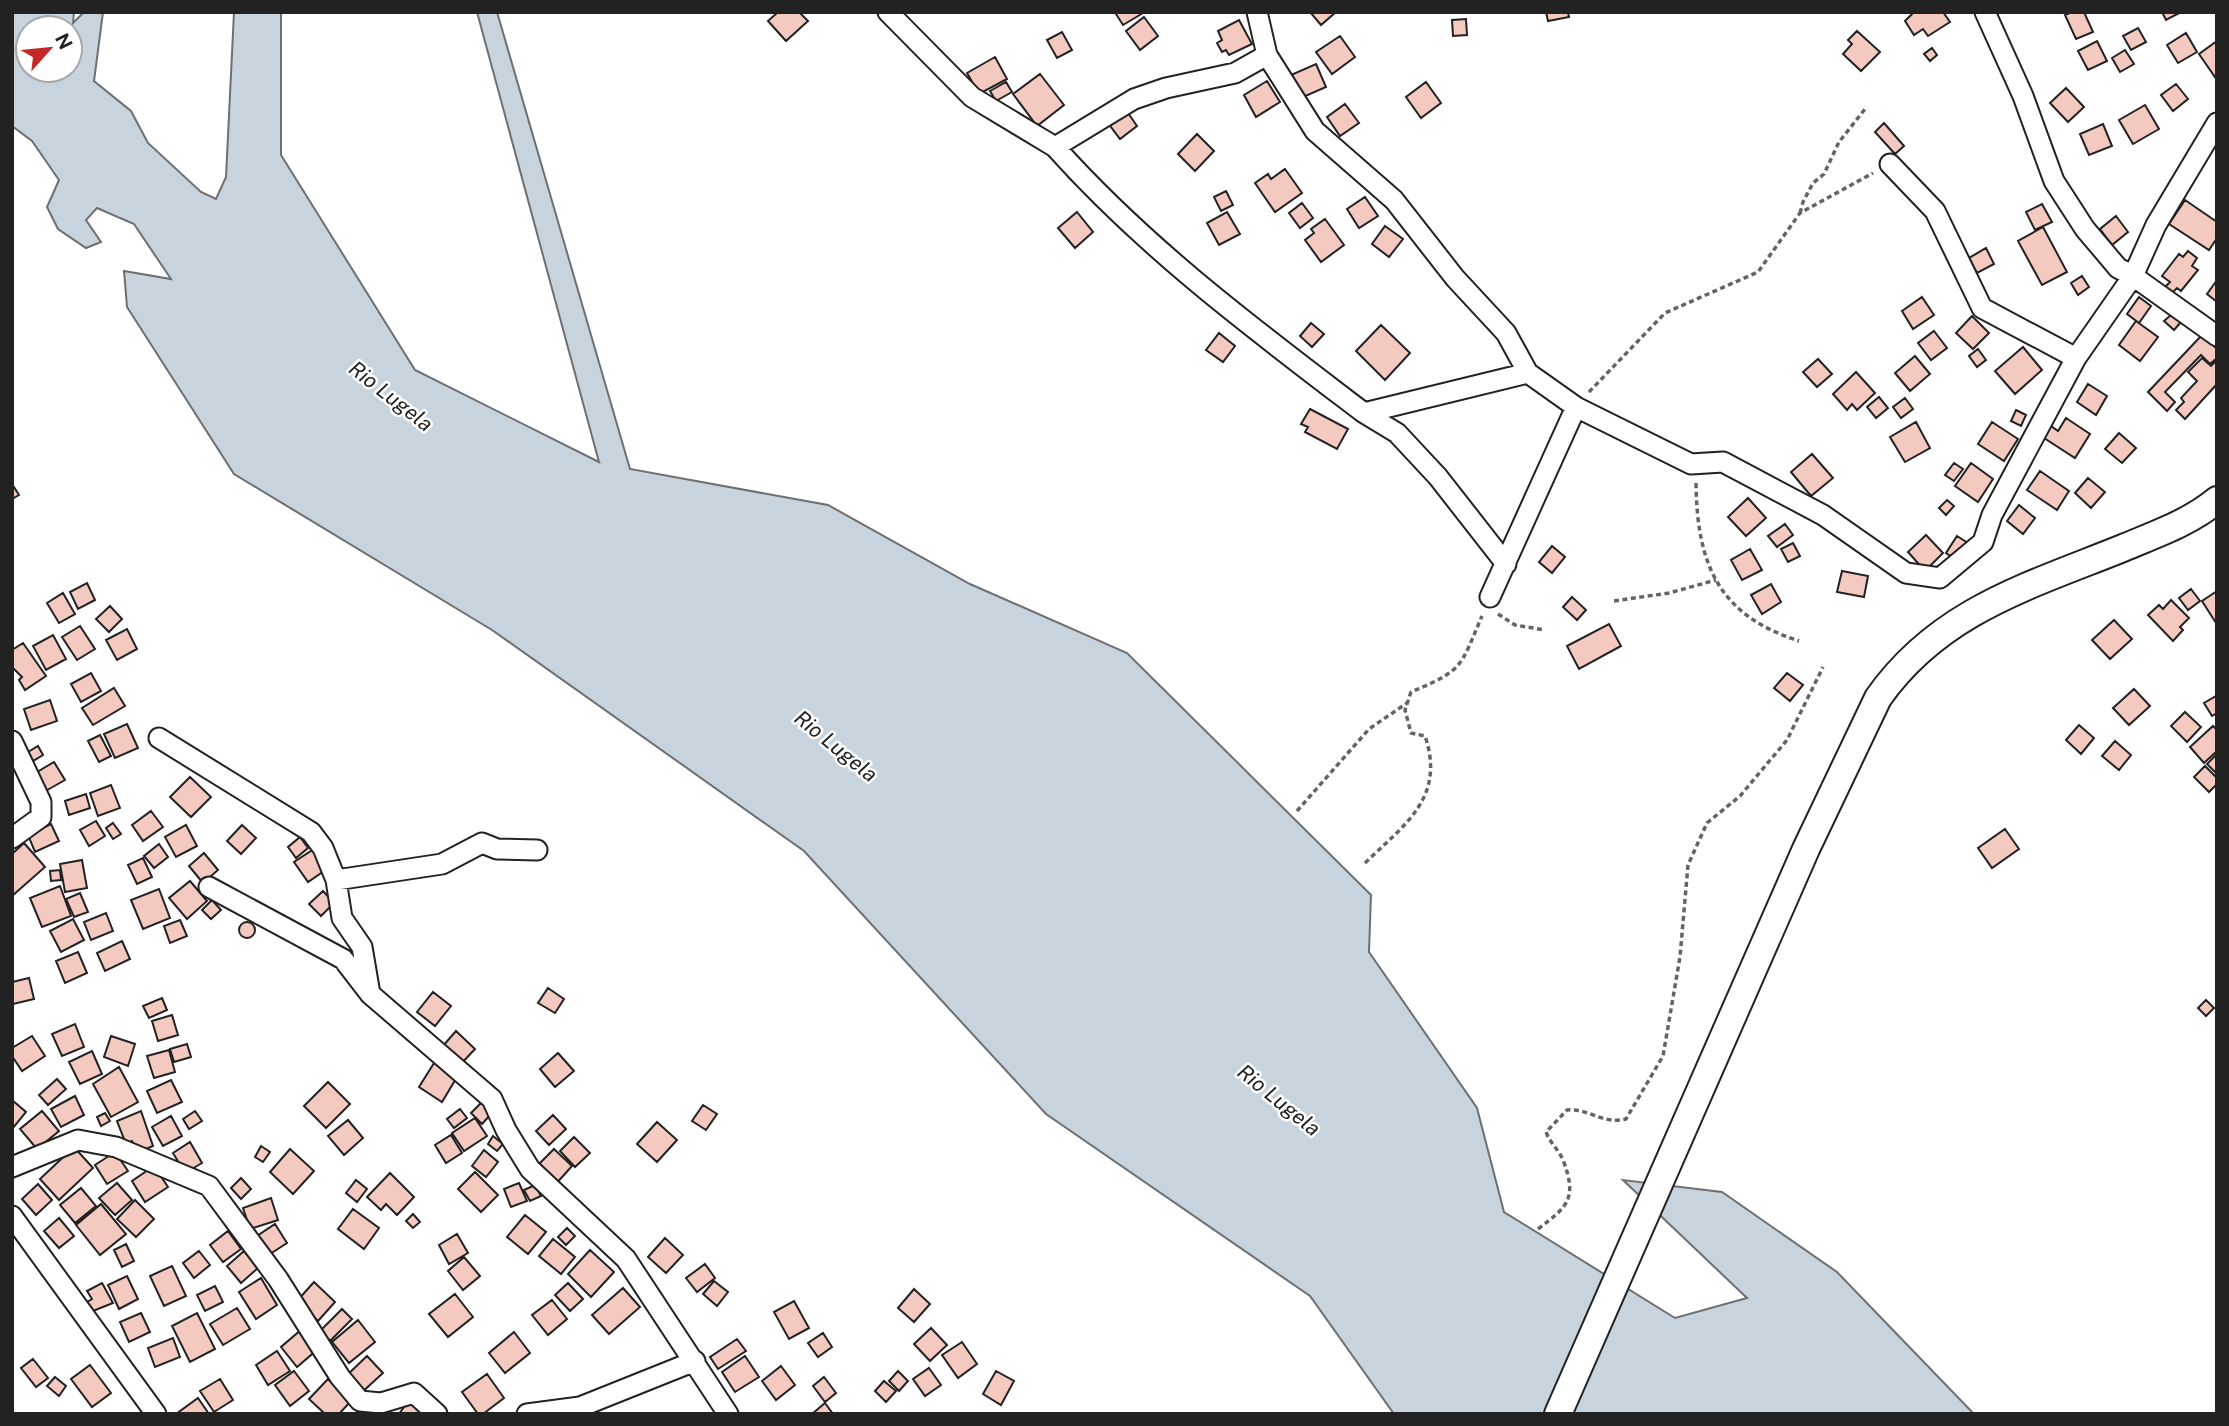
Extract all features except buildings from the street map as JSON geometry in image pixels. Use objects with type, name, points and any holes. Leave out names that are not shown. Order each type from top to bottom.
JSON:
[{"type":"main road","points":[[1558,1414],[1806,849],[1878,698],[1893,677],[1934,639],[1983,604],[2187,522],[2217,499]]},
{"type":"street","points":[[888,12],[972,97],[1055,147],[1084,179],[1206,293],[1364,413],[1397,433],[1438,477],[1506,564]]},
{"type":"street","points":[[1258,12],[1267,55],[1315,131],[1394,200],[1455,278],[1506,333],[1528,373],[1576,407],[1691,464],[1723,462],[1823,515],[1906,573],[1940,578],[1983,542],[1992,515],[2076,358],[2133,276],[2156,225],[2217,123]]},
{"type":"street","points":[[1985,12],[2023,96],[2054,181],[2085,229],[2118,268],[2217,336]]},
{"type":"street","points":[[1055,147],[1134,99],[1166,88],[1235,73],[1267,55]]},
{"type":"street","points":[[1890,164],[1935,211],[1982,308],[2076,358]]},
{"type":"street","points":[[1364,413],[1528,373]]},
{"type":"street","points":[[1490,597],[1576,407]]},
{"type":"street","points":[[159,738],[311,832],[323,848],[336,880],[342,918],[362,947],[370,994]]},
{"type":"street","points":[[12,741],[41,802],[41,817],[12,838]]},
{"type":"street","points":[[336,880],[442,864],[482,843],[497,849],[537,850]]},
{"type":"street","points":[[209,887],[343,959],[370,994],[492,1098],[530,1169],[626,1259],[728,1414]]},
{"type":"street","points":[[12,1167],[78,1140],[116,1147],[209,1186],[278,1279],[340,1377],[360,1401],[381,1403],[414,1393],[437,1414]]},
{"type":"street","points":[[12,1216],[156,1414]]},
{"type":"street","points":[[527,1414],[583,1410],[695,1361]]},
{"type":"path","points":[[1576,407],[1665,313],[1758,272],[1800,213],[1802,202],[1813,183],[1824,174],[1839,142],[1865,108]]},
{"type":"path","points":[[1800,213],[1890,164]]},
{"type":"path","points":[[1691,464],[1696,474],[1697,512],[1706,555],[1716,580],[1738,611],[1769,631],[1799,640]]},
{"type":"path","points":[[1614,601],[1669,593],[1716,580]]},
{"type":"path","points":[[1490,597],[1493,611],[1514,625],[1545,630]]},
{"type":"path","points":[[1366,863],[1416,815],[1429,783],[1430,753],[1425,736],[1411,733],[1405,710],[1411,692],[1442,679],[1461,666],[1490,597]]},
{"type":"path","points":[[1538,1229],[1566,1208],[1570,1197],[1562,1158],[1552,1147],[1546,1132],[1567,1110],[1579,1109],[1592,1117],[1612,1122],[1626,1119],[1640,1098],[1663,1056],[1668,1013],[1680,957],[1688,865],[1707,823],[1740,796],[1787,740],[1823,667]]},
{"type":"path","points":[[1297,811],[1369,729],[1407,703]]},
{"type":"water","name":"Rio Lugela","points":[[12,12],[74,12],[14,14],[14,84],[84,84],[82,14],[103,12],[94,81],[131,111],[148,143],[201,192],[216,199],[226,177],[234,12],[281,12],[281,155],[415,370],[599,462],[477,12],[497,12],[630,469],[828,505],[970,584],[1127,653],[1371,895],[1369,952],[1477,1108],[1504,1212],[1675,1318],[1747,1298],[1623,1180],[1722,1192],[1837,1272],[1974,1414],[1394,1414],[1310,1296],[1046,1114],[804,851],[492,630],[234,474],[127,307],[124,271],[171,279],[134,224],[97,208],[86,220],[101,242],[86,248],[58,229],[47,207],[59,180],[32,141],[12,126]]}]
